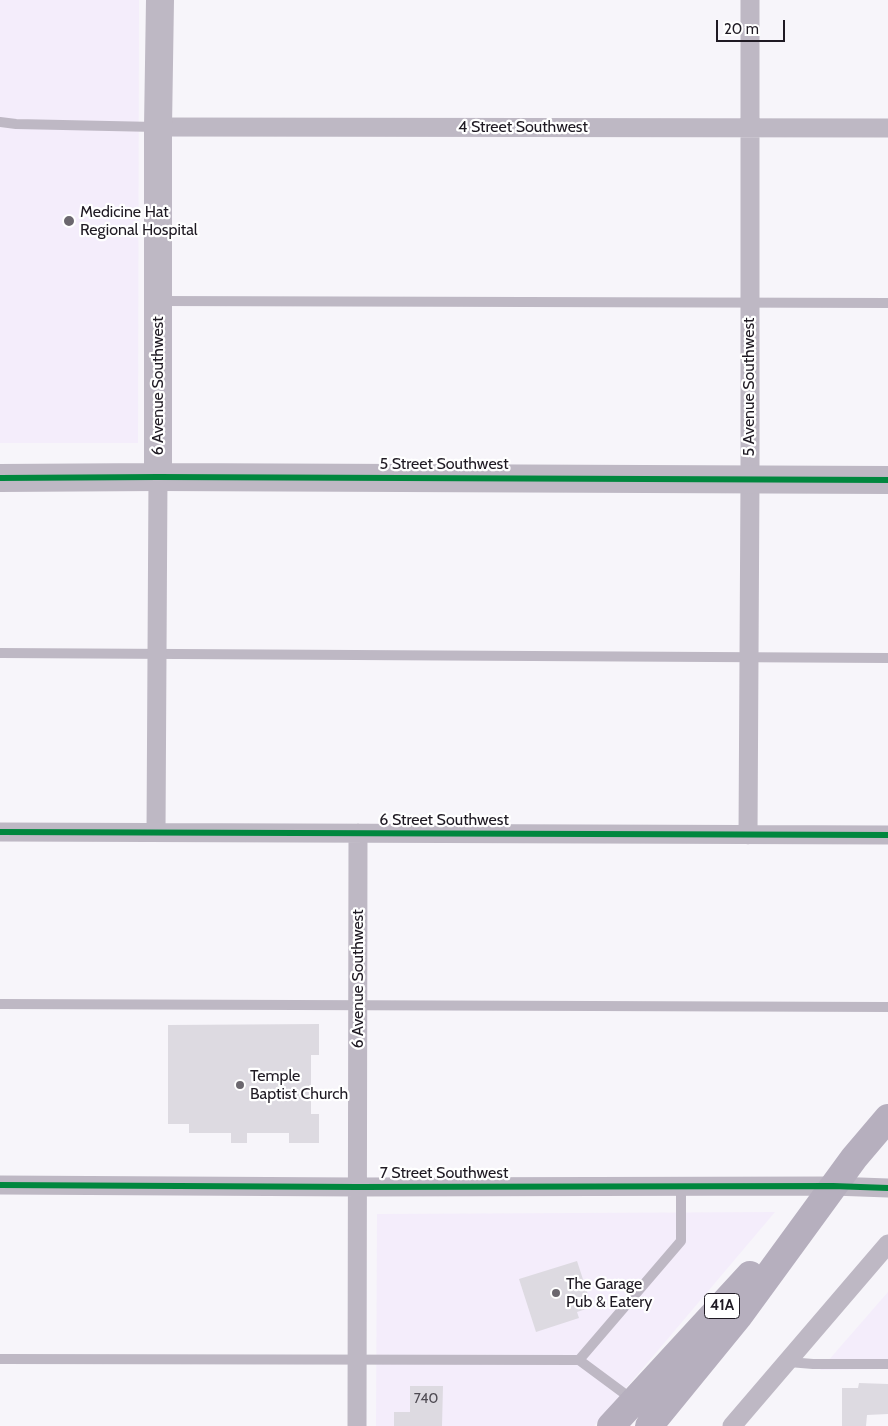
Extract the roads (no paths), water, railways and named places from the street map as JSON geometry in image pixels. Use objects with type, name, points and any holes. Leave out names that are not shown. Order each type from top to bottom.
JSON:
[{"type":"main road","name":"41A","points":[[649,1426],[738,1316],[854,1158],[888,1118]]},
{"type":"main road","name":"41A","points":[[611,1426],[833,1186]]},
{"type":"street","name":"6 Avenue Southwest","points":[[156,832],[160,0]]},
{"type":"street","name":"5 Avenue Southwest","points":[[748,834],[750,0]]},
{"type":"street","name":"4 Street Southwest","points":[[158,127],[888,128]]},
{"type":"street","name":"5 Street Southwest","points":[[0,478],[888,480]]},
{"type":"street","name":"6 Street Southwest","points":[[0,832],[888,835]]},
{"type":"street","name":"6 Avenue Southwest","points":[[357,1426],[358,833]]},
{"type":"street","name":"7 Street Southwest","points":[[0,1185],[357,1187],[833,1186],[888,1188]]},
{"type":"street","points":[[732,1426],[789,1362],[888,1244]]},
{"type":"lane","points":[[0,122],[158,127]]},
{"type":"lane","points":[[159,301],[888,303]]},
{"type":"lane","points":[[0,653],[888,658]]},
{"type":"lane","points":[[0,1004],[888,1007]]},
{"type":"lane","points":[[579,1360],[681,1241],[681,1186]]},
{"type":"lane","points":[[0,1359],[579,1360],[634,1401]]},
{"type":"lane","points":[[789,1362],[813,1364],[888,1364]]},
{"type":"place","name":"Medicine Hat Regional Hospital","points":[[69,221]]},
{"type":"place","name":"Temple Baptist Church","points":[[240,1085]]},
{"type":"place","name":"The Garage Pub & Eatery","points":[[556,1293]]}]
